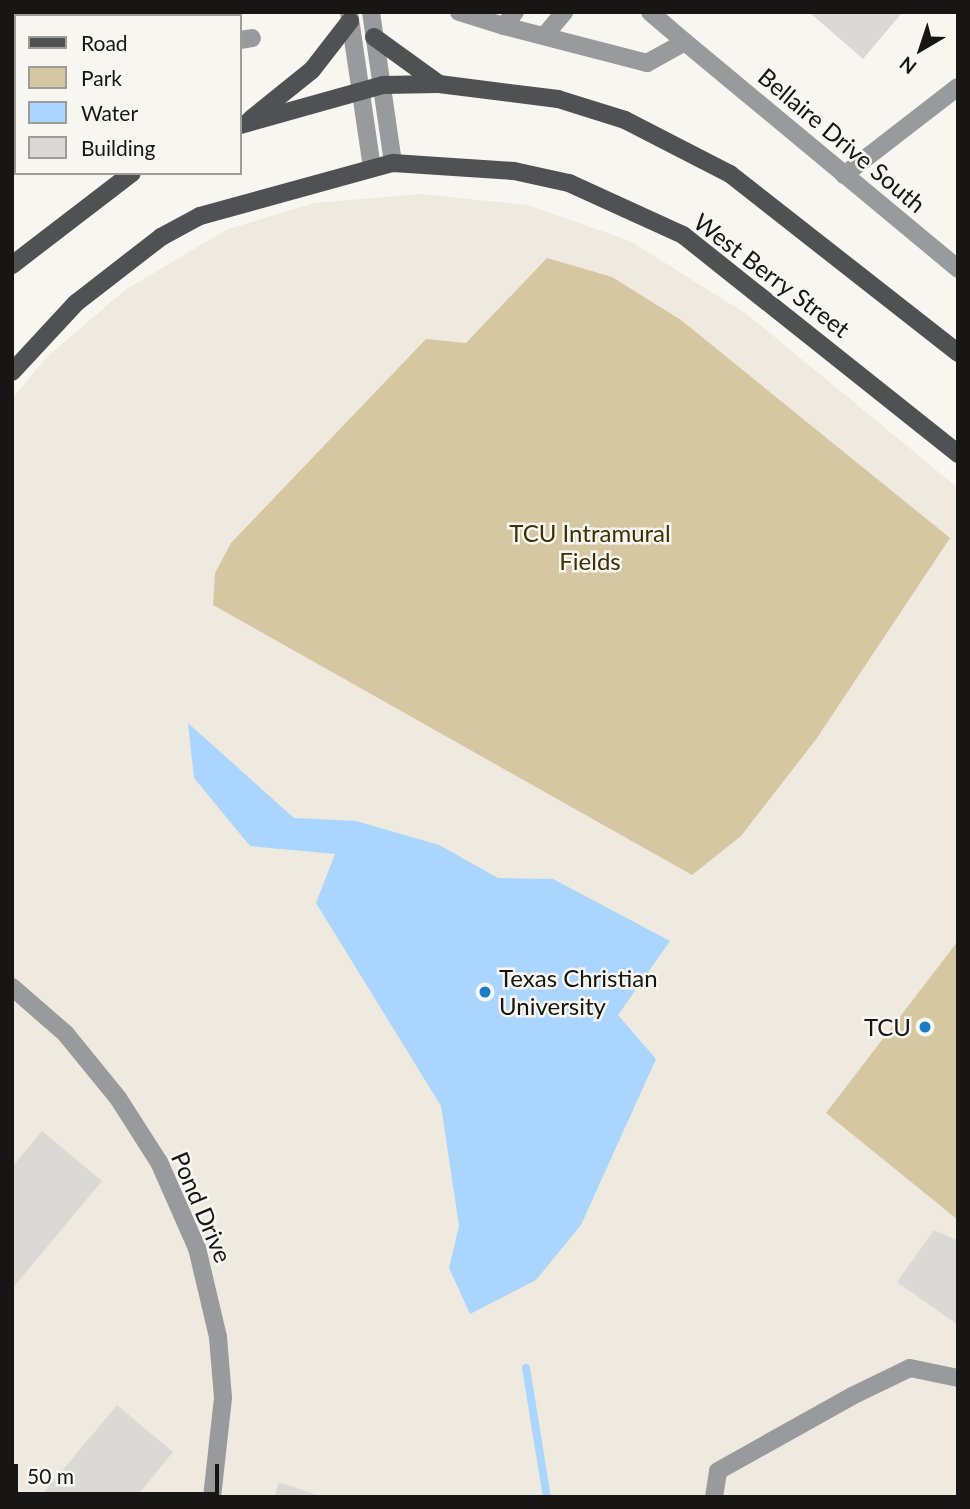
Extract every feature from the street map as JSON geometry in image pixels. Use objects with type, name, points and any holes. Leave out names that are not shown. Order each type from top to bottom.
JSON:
[{"type":"main road","points":[[243,124],[312,70],[350,16]]},
{"type":"main road","points":[[374,37],[439,84]]},
{"type":"main road","points":[[243,124],[383,85],[439,84],[558,99],[679,144],[730,174],[958,352]]},
{"type":"main road","name":"West Berry Street","points":[[12,372],[76,303],[161,237],[255,197],[393,163],[514,171],[624,204],[739,275],[958,454]]},
{"type":"main road","points":[[12,265],[129,175]]},
{"type":"street","points":[[371,12],[393,163]]},
{"type":"street","points":[[458,12],[509,19],[545,36],[647,63],[685,42]]},
{"type":"street","points":[[545,36],[565,12]]},
{"type":"street","name":"Bellaire Drive South","points":[[650,12],[958,269]]},
{"type":"street","points":[[350,16],[358,92],[372,168]]},
{"type":"street","points":[[844,175],[958,87]]},
{"type":"street","name":"Pond Drive","points":[[12,986],[65,1033],[118,1098],[159,1162],[197,1248],[216,1325],[223,1398],[212,1497]]},
{"type":"street","points":[[714,1497],[718,1471],[910,1368],[958,1378]]},
{"type":"shaded area","name":"Texas Christian University","points":[[421,194],[528,205],[630,241],[748,315],[958,488],[958,1497],[12,1497],[12,399],[46,358],[125,290],[228,229],[315,203]]},
{"type":"green space","name":"TCU Intramural Fields","points":[[547,258],[612,277],[681,320],[950,538],[817,738],[741,836],[692,875],[213,605],[215,573],[231,543],[426,339],[466,343]]},
{"type":"green space","name":"TCU","points":[[958,941],[958,1220],[826,1113]]},
{"type":"water","points":[[188,723],[294,818],[356,821],[439,845],[498,878],[553,879],[670,941],[618,1015],[656,1059],[581,1225],[536,1280],[470,1314],[449,1268],[459,1226],[441,1106],[316,903],[335,854],[250,846],[194,778]]},
{"type":"building","points":[[809,12],[900,12],[901,14],[863,59]]},
{"type":"building","points":[[42,1131],[102,1181],[12,1289],[12,1167]]},
{"type":"building","points":[[934,1230],[958,1241],[958,1325],[897,1282]]},
{"type":"building","points":[[117,1405],[173,1452],[136,1497],[40,1497]]},
{"type":"building","points":[[279,1482],[320,1496],[320,1497],[274,1497]]},
{"type":"waterway","points":[[526,1368],[547,1497]]},
{"type":"place","name":"Texas Christian University","points":[[485,992]]},
{"type":"place","name":"TCU","points":[[925,1027]]}]
